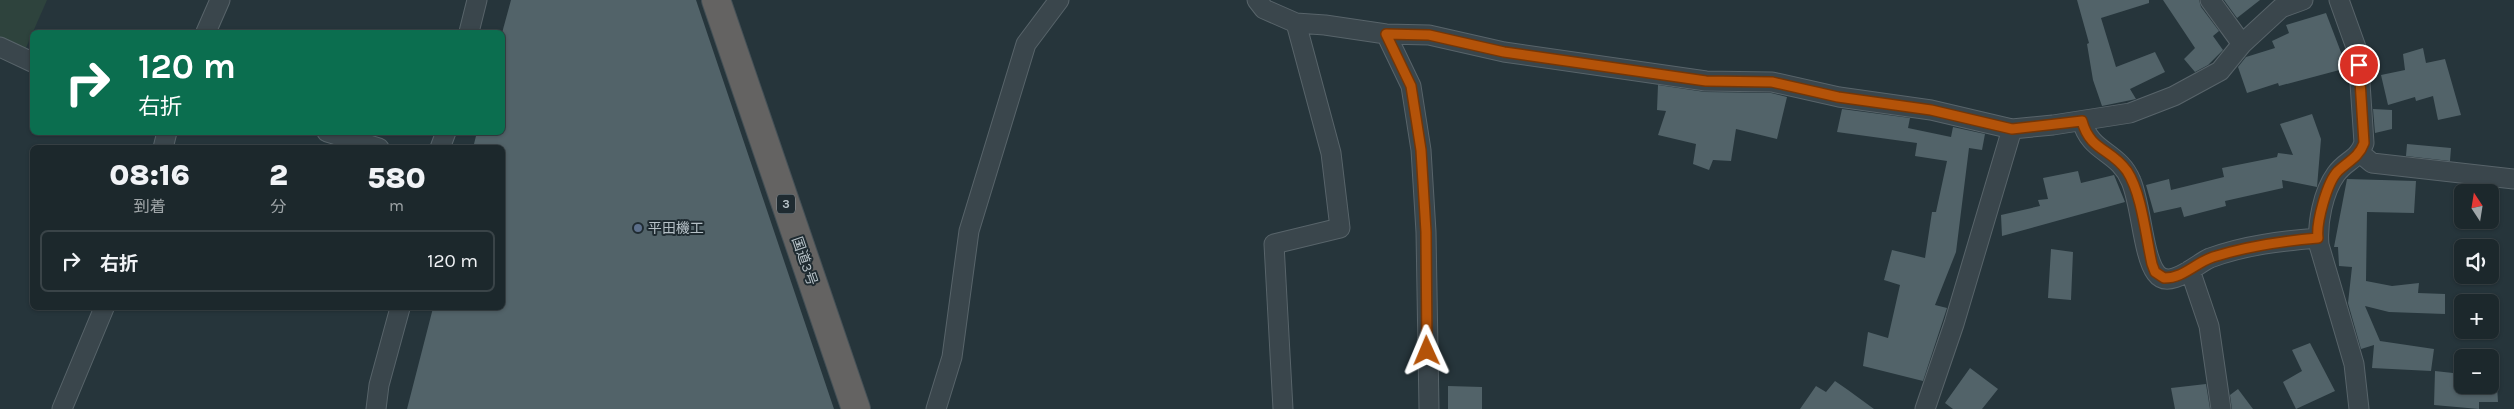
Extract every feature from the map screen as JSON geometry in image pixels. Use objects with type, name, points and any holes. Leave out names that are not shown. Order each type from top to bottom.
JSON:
[{"type":"highway","name":"国道3号","points":[[716,0],[856,409]]},
{"type":"street","points":[[207,30],[220,0]]},
{"type":"street","points":[[470,30],[477,0]]},
{"type":"street","points":[[936,409],[952,357],[971,222],[1026,44],[1059,0]]},
{"type":"street","points":[[1257,0],[1264,9],[1296,23],[1325,25],[1386,34],[1429,35],[1504,52],[1706,81],[1772,82],[1838,97],[1931,110],[2012,129],[2130,113],[2174,96],[2220,71],[2242,44],[2281,8],[2303,0]]},
{"type":"street","points":[[2210,0],[2242,44]]},
{"type":"street","points":[[2339,0],[2358,59],[2364,143],[2360,153],[2337,173],[2329,188],[2317,231],[2354,364],[2359,409]]},
{"type":"street","points":[[1283,409],[1274,244],[1340,228],[1331,153],[1296,23]]},
{"type":"street","points":[[1386,34],[1411,86],[1421,150],[1426,232],[1428,409]]},
{"type":"street","points":[[0,47],[30,61]]},
{"type":"street","points":[[2082,121],[2087,137],[2113,157],[2128,174],[2134,188],[2155,272],[2164,278],[2171,278],[2190,270],[2211,258],[2257,245],[2318,238]]},
{"type":"street","points":[[1925,409],[1954,324],[2012,129]]},
{"type":"street","points":[[337,135],[369,145]]},
{"type":"street","points":[[2360,153],[2372,163],[2514,179]]},
{"type":"street","points":[[2190,270],[2209,326],[2221,409]]},
{"type":"street","points":[[62,409],[103,310]]},
{"type":"street","points":[[376,409],[380,385],[399,310]]},
{"type":"green space","points":[[0,0],[47,0],[34,30],[30,30],[30,39],[25,50],[0,38]]},
{"type":"building","name":"平田機工","points":[[511,0],[696,0],[834,409],[407,409],[432,310],[505,310],[505,145],[474,145],[476,135],[505,135],[505,30],[503,30]]},
{"type":"building","points":[[2077,0],[2149,0],[2149,3],[2101,18],[2116,67],[2155,52],[2165,72],[2130,89],[2136,99],[2102,106],[2093,80],[2087,44],[2089,43]]},
{"type":"building","points":[[2163,0],[2199,0],[2201,7],[2219,31],[2213,36],[2223,50],[2208,65],[2195,72],[2184,59],[2195,48]]},
{"type":"building","points":[[2224,0],[2260,0],[2237,18]]},
{"type":"building","points":[[2326,13],[2347,68],[2279,86],[2278,83],[2247,93],[2238,67],[2246,57],[2275,48],[2272,41],[2289,33],[2286,25]]},
{"type":"building","points":[[2423,48],[2426,63],[2445,59],[2461,115],[2438,120],[2433,96],[2416,101],[2415,97],[2388,105],[2381,75],[2405,70],[2403,54]]},
{"type":"building","points":[[1658,85],[1705,92],[1771,93],[1787,97],[1777,139],[1736,129],[1731,161],[1713,160],[1709,170],[1693,164],[1696,144],[1658,135],[1666,111],[1657,110]]},
{"type":"building","points":[[1842,109],[1910,118],[1908,128],[1951,137],[1953,127],[1985,134],[1982,150],[1969,148],[1956,252],[1935,305],[1947,308],[1923,381],[1863,366],[1868,332],[1888,338],[1900,285],[1884,280],[1892,250],[1925,258],[1932,212],[1936,212],[1947,161],[1915,156],[1917,143],[1837,132]]},
{"type":"building","points":[[2373,109],[2392,110],[2392,129],[2375,133]]},
{"type":"building","points":[[2312,114],[2321,139],[2317,187],[2282,180],[2283,188],[2225,201],[2226,206],[2184,217],[2181,207],[2154,213],[2146,185],[2169,179],[2171,190],[2224,177],[2222,168],[2277,157],[2278,153],[2293,155],[2280,124]]},
{"type":"building","points":[[2407,144],[2451,148],[2450,161],[2406,156]]},
{"type":"building","points":[[2078,171],[2081,183],[2114,175],[2125,202],[2002,236],[2001,215],[2040,206],[2038,200],[2048,199],[2043,178]]},
{"type":"building","points":[[2347,179],[2416,181],[2414,213],[2367,212],[2366,281],[2392,286],[2419,283],[2418,293],[2445,294],[2445,314],[2389,312],[2365,306],[2380,341],[2434,349],[2431,371],[2372,368],[2374,345],[2361,349],[2348,303],[2352,267],[2339,266],[2338,247],[2334,247]]},
{"type":"building","points":[[2051,249],[2073,252],[2071,300],[2048,298]]},
{"type":"building","points":[[2310,343],[2335,391],[2296,409],[2283,382],[2302,371],[2292,350]]},
{"type":"building","points":[[1970,368],[1998,389],[1982,409],[1953,409],[1945,403]]},
{"type":"building","points":[[2435,371],[2454,373],[2454,394],[2498,394],[2498,402],[2479,402],[2479,409],[2434,405]]},
{"type":"building","points":[[1835,381],[1874,409],[1800,409],[1816,386],[1826,392]]},
{"type":"building","points":[[2206,384],[2210,409],[2175,409],[2171,388]]},
{"type":"building","points":[[1448,386],[1482,387],[1482,409],[1448,409]]},
{"type":"building","points":[[2238,389],[2253,409],[2232,409],[2230,395]]},
{"type":"place","name":"平田機工","points":[[638,228]]},
{"type":"route","points":[[1427,351],[1426,232],[1421,150],[1411,86],[1386,34],[1429,35],[1504,52],[1706,81],[1772,82],[1838,97],[1931,110],[2012,129],[2053,126],[2082,121],[2087,137],[2122,165],[2128,174],[2134,188],[2152,264],[2155,272],[2164,278],[2179,276],[2211,258],[2257,245],[2318,238],[2317,231],[2329,188],[2337,173],[2360,153],[2364,143],[2359,65]]}]
